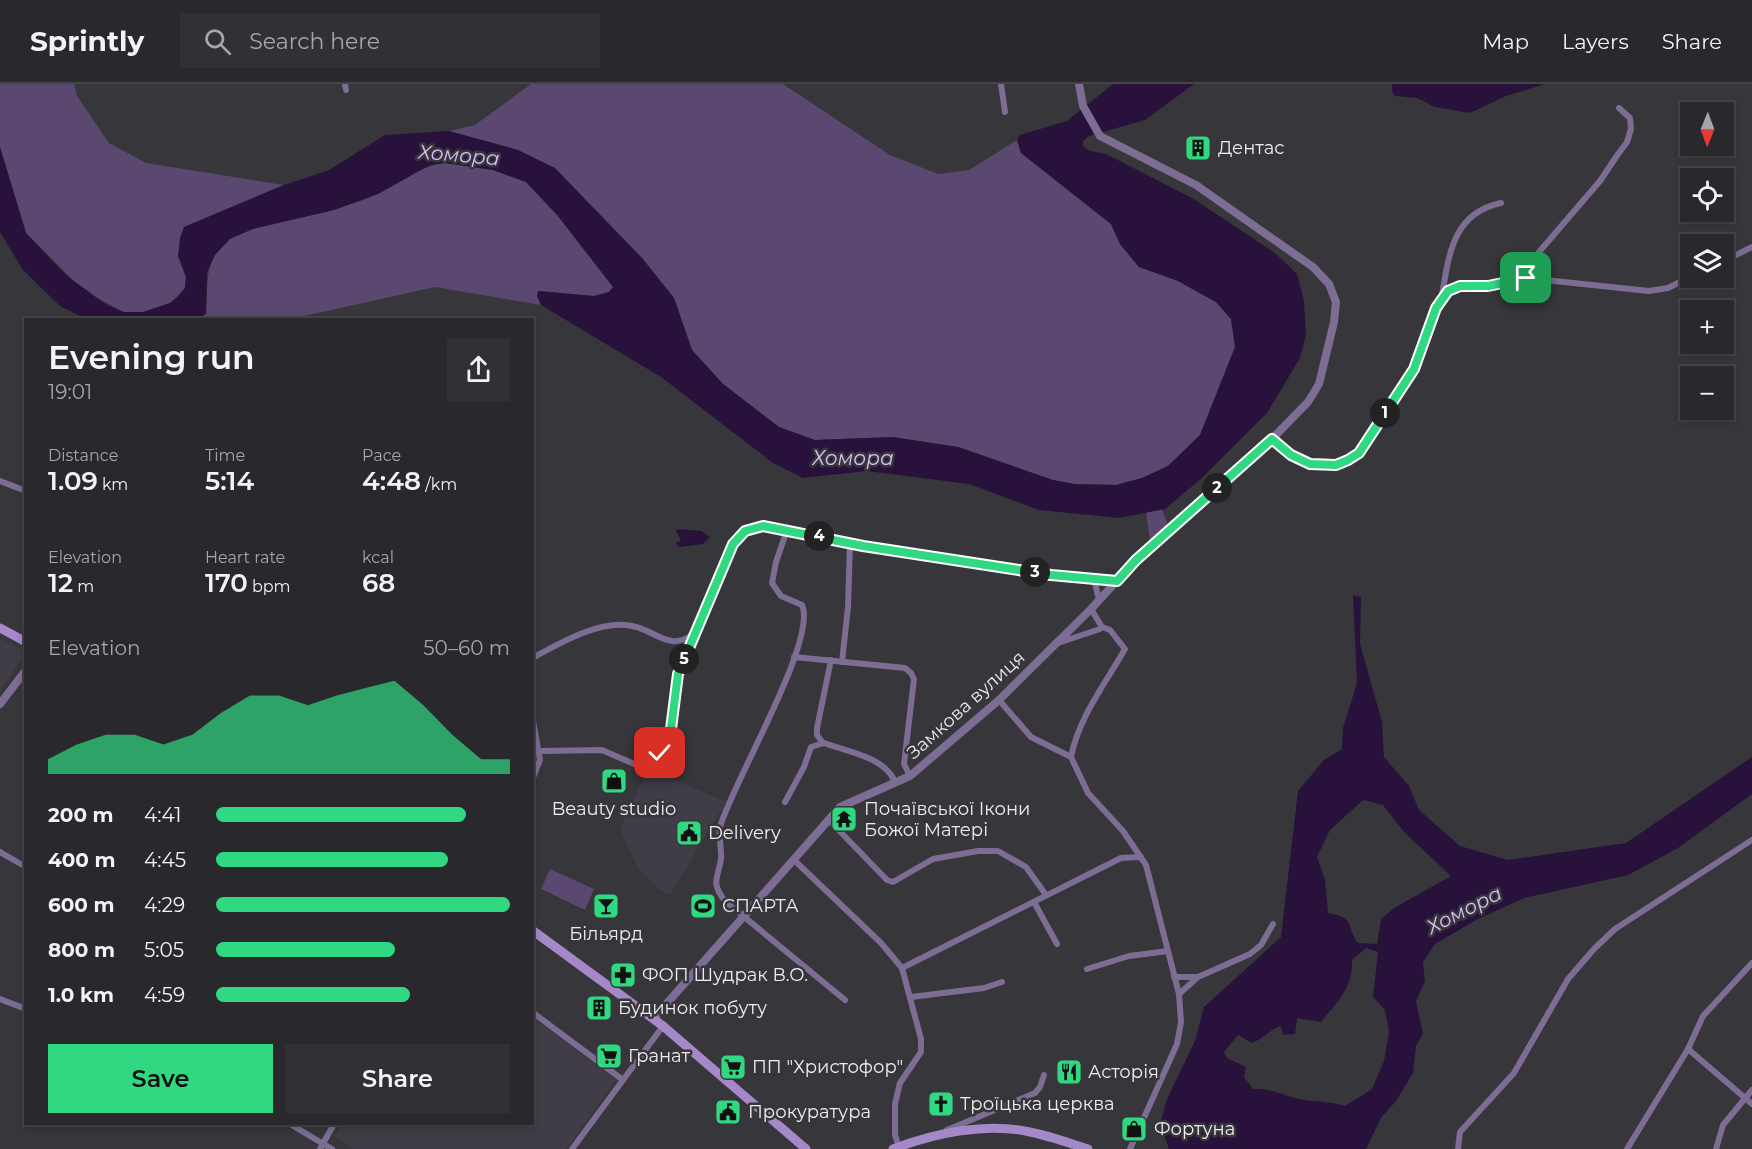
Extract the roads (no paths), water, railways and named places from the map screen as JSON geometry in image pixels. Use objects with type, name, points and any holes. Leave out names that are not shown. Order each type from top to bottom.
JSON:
[{"type":"main road","points":[[0,628],[24,641]]},
{"type":"main road","points":[[534,931],[654,1018],[804,1149]]},
{"type":"main road","points":[[896,1148],[941,1134],[1006,1129],[1029,1131],[1088,1149]]},
{"type":"street","points":[[1001,84],[1005,112]]},
{"type":"street","name":"Замкова вулиця","points":[[654,1018],[840,807],[910,776],[999,700],[1091,609],[1136,560],[1272,439],[1308,402],[1321,376],[1334,322],[1336,302],[1329,284],[1313,267],[1196,185],[1100,136],[1083,106],[1079,84]]},
{"type":"street","points":[[1445,276],[1447,282],[1460,286],[1488,286],[1514,280],[1523,275],[1600,180],[1627,142],[1631,129],[1630,118],[1618,108]]},
{"type":"street","points":[[1442,299],[1449,254],[1460,228],[1472,214],[1483,207],[1501,203]]},
{"type":"street","points":[[1734,256],[1752,247]]},
{"type":"street","points":[[1523,275],[1649,291],[1668,288],[1680,282]]},
{"type":"street","points":[[1272,439],[1291,455],[1310,464],[1336,465],[1359,453],[1414,369],[1431,320],[1442,299],[1448,291],[1460,286]]},
{"type":"street","points":[[0,481],[24,490]]},
{"type":"street","points":[[540,751],[602,750],[641,767],[649,765],[660,753],[671,729],[673,697],[693,634],[733,544],[741,534],[752,527],[763,526],[850,543],[1051,575],[1117,581]]},
{"type":"street","points":[[787,530],[776,562],[772,583],[781,596],[802,605],[805,612],[794,657],[779,696],[720,828],[722,852],[716,890],[845,1000]]},
{"type":"street","points":[[842,662],[848,607],[850,543]]},
{"type":"street","points":[[1089,578],[1095,584],[1099,600]]},
{"type":"street","points":[[1091,609],[1102,627],[1110,630],[1125,649],[1085,715],[1075,736],[1071,757],[1088,793],[1133,844],[1146,865],[1179,994],[1182,1022],[1177,1044],[1130,1149]]},
{"type":"street","points":[[534,657],[562,642],[612,626],[636,627],[671,643],[679,649],[684,658]]},
{"type":"street","points":[[1054,644],[1102,627]]},
{"type":"street","points":[[671,643],[684,641],[693,634]]},
{"type":"street","points":[[794,657],[905,668],[911,673],[914,680],[904,765],[910,776]]},
{"type":"street","points":[[785,802],[804,767],[811,747],[831,660]]},
{"type":"street","points":[[0,704],[24,673]]},
{"type":"street","points":[[999,700],[1031,737],[1071,757]]},
{"type":"street","points":[[534,724],[540,751],[534,773]]},
{"type":"street","points":[[817,728],[817,735],[824,743],[881,764],[891,770],[896,782]]},
{"type":"street","points":[[811,747],[824,743]]},
{"type":"street","points":[[891,770],[904,765]]},
{"type":"street","points":[[828,819],[893,882],[933,859],[978,851],[998,851],[1026,867],[1046,895]]},
{"type":"street","points":[[1458,1149],[1460,1132],[1514,1073],[1568,979],[1594,949],[1615,929],[1752,840]]},
{"type":"street","points":[[1124,857],[1133,844]]},
{"type":"street","points":[[0,852],[24,866]]},
{"type":"street","points":[[902,968],[1124,857],[1141,856]]},
{"type":"street","points":[[794,860],[881,943],[902,968],[921,1039],[921,1052],[900,1083],[895,1104],[896,1148]]},
{"type":"street","points":[[1034,902],[1057,944]]},
{"type":"street","points":[[1179,994],[1198,977],[1250,954],[1261,945],[1273,924]]},
{"type":"street","points":[[1087,969],[1129,956],[1168,951]]},
{"type":"street","points":[[1627,1149],[1688,1049],[1703,1016],[1752,963]]},
{"type":"street","points":[[1174,977],[1198,977]]},
{"type":"street","points":[[911,997],[984,988],[1002,982]]},
{"type":"street","points":[[0,999],[24,1008]]},
{"type":"street","points":[[534,1013],[623,1080]]},
{"type":"street","points":[[572,1149],[663,1026]]},
{"type":"street","points":[[1688,1049],[1752,1104]]},
{"type":"street","points":[[941,1134],[1035,1094],[1044,1075]]},
{"type":"street","points":[[1716,1149],[1723,1125],[1752,1090]]},
{"type":"street","points":[[291,1125],[322,1146],[332,1149]]},
{"type":"street","points":[[322,1146],[333,1125]]},
{"type":"water","name":"Хомора","points":[[1113,84],[1194,84],[1145,120],[1089,136],[1083,141],[1083,146],[1090,151],[1106,154],[1192,198],[1275,253],[1297,274],[1304,301],[1306,335],[1300,358],[1267,413],[1202,478],[1165,509],[1119,518],[1039,510],[969,484],[867,471],[803,478],[773,463],[661,377],[541,305],[537,296],[538,291],[594,296],[609,292],[613,287],[558,216],[526,182],[493,170],[445,163],[430,165],[378,194],[334,210],[253,229],[230,239],[215,255],[207,272],[206,314],[197,318],[84,318],[60,306],[23,270],[0,232],[0,147],[26,233],[67,276],[107,305],[123,312],[143,312],[170,303],[185,288],[186,277],[178,256],[184,227],[284,185],[329,170],[385,135],[449,131],[518,150],[555,168],[642,258],[674,298],[692,350],[723,384],[779,427],[815,440],[892,437],[958,447],[1053,480],[1074,484],[1116,485],[1142,478],[1168,466],[1200,435],[1235,347],[1231,319],[1216,302],[1178,281],[1139,267],[1120,244],[1111,224],[1021,153],[1017,140],[1020,135],[1067,121]]},
{"type":"water","points":[[1392,84],[1545,84],[1506,96],[1470,113],[1435,107],[1417,98],[1395,96]]},
{"type":"water","points":[[678,529],[701,531],[710,537],[703,544],[679,547],[676,543],[681,540],[676,531]]},
{"type":"water","name":"Хомора","points":[[1353,595],[1361,597],[1360,644],[1382,722],[1384,757],[1409,786],[1419,810],[1460,846],[1508,860],[1626,843],[1752,757],[1752,794],[1678,848],[1628,875],[1524,898],[1476,920],[1435,944],[1423,962],[1425,981],[1416,1001],[1423,1034],[1416,1046],[1413,1073],[1396,1101],[1381,1118],[1366,1149],[1169,1149],[1160,1124],[1167,1099],[1195,1041],[1204,1007],[1281,937],[1298,791],[1324,760],[1342,749],[1343,728],[1357,683]],"holes":[[[1363,800],[1383,805],[1404,832],[1451,876],[1394,908],[1381,919],[1377,944],[1358,943],[1349,923],[1343,917],[1328,913],[1325,880],[1317,857],[1330,830]],[[1366,948],[1378,952],[1373,997],[1385,1010],[1389,1032],[1384,1061],[1372,1089],[1345,1106],[1253,1089],[1244,1077],[1246,1067],[1227,1058],[1224,1052],[1238,1035],[1252,1043],[1281,1026],[1283,1035],[1295,1034],[1297,1018],[1321,1022],[1339,1001],[1347,986],[1352,970],[1352,960]]]},
{"type":"place","name":"Дентас","points":[[1198,148]]},
{"type":"place","name":"Beauty studio","points":[[614,781]]},
{"type":"place","name":"Почаївської Ікони Божої Матері","points":[[844,819]]},
{"type":"place","name":"Delivery","points":[[689,833]]},
{"type":"place","name":"Більярд","points":[[606,906]]},
{"type":"place","name":"СПАРТА","points":[[703,906]]},
{"type":"place","name":"ФОП Шудрак В.О.","points":[[623,975]]},
{"type":"place","name":"Будинок побуту","points":[[599,1008]]},
{"type":"place","name":"Гранат","points":[[609,1056]]},
{"type":"place","name":"ПП \"Христофор\"","points":[[733,1067]]},
{"type":"place","name":"Асторія","points":[[1069,1072]]},
{"type":"place","name":"Троїцька церква","points":[[941,1104]]},
{"type":"place","name":"Прокуратура","points":[[728,1112]]},
{"type":"place","name":"Фортуна","points":[[1134,1129]]}]
